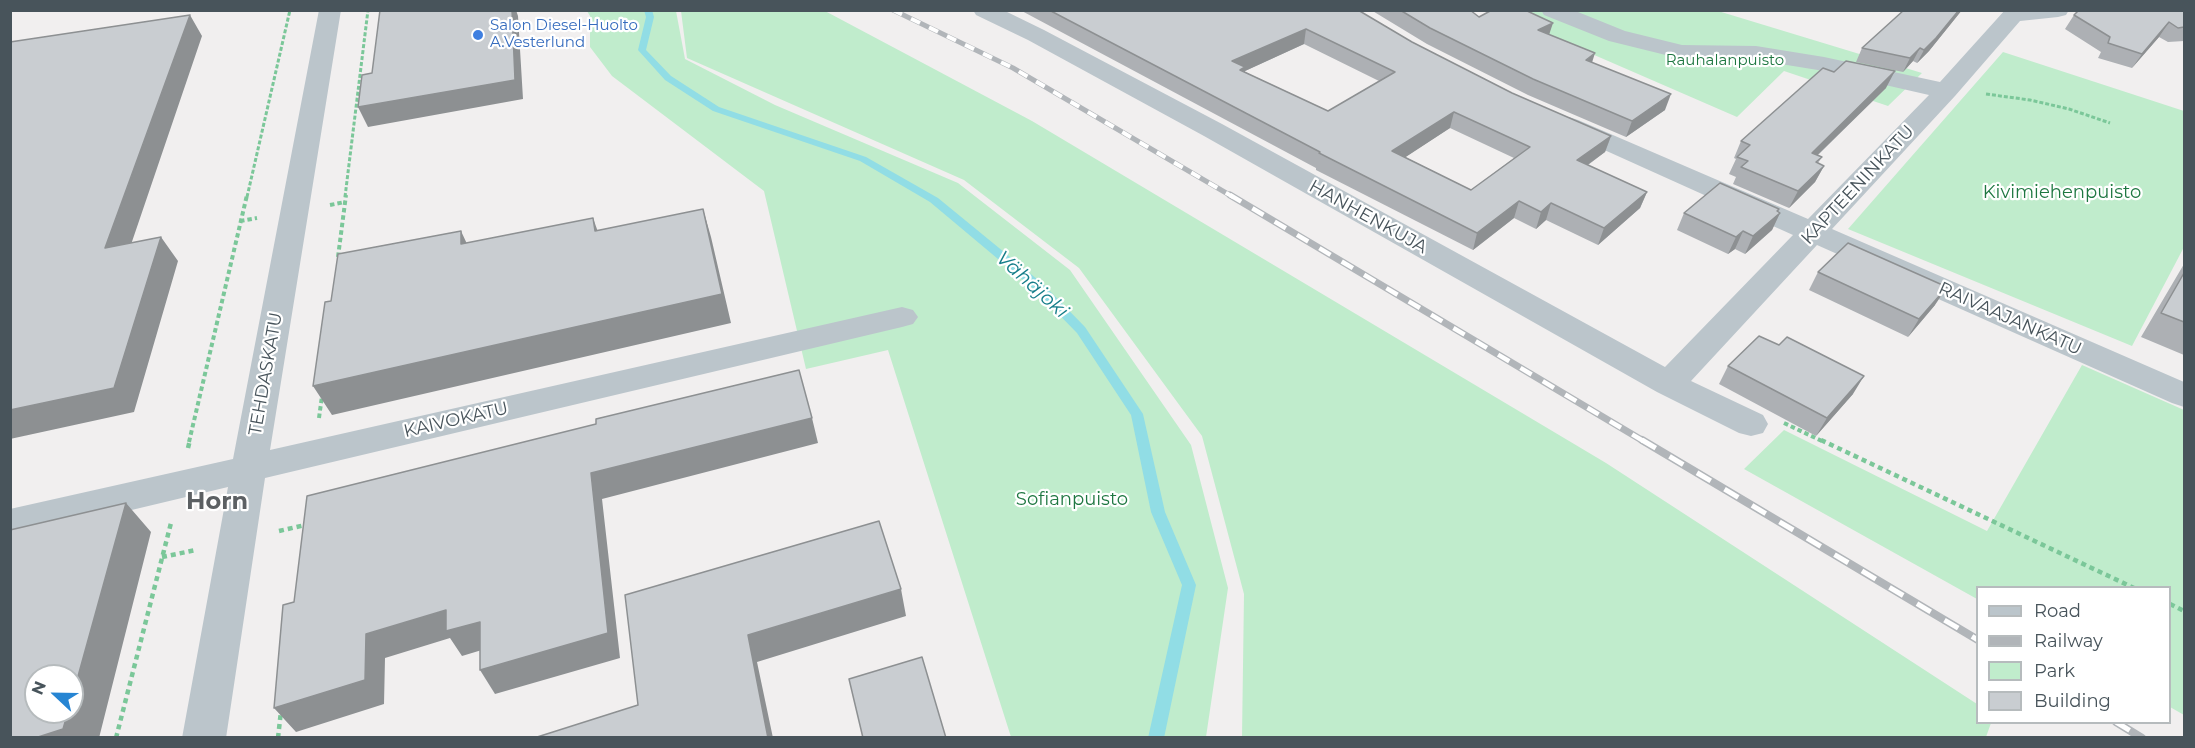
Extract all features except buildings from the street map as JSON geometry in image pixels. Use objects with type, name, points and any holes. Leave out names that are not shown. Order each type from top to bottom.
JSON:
[{"type":"street","name":"TEHDASKATU","points":[[204,738],[330,10]]},
{"type":"street","name":"HANHENKUJA","points":[[984,10],[1036,35],[1213,130],[1669,384],[1751,424]]},
{"type":"street","points":[[1552,10],[1617,36],[1682,52],[1756,53],[1824,64],[1946,91]]},
{"type":"street","name":"KAPTEENINKATU","points":[[1669,384],[1946,91],[2010,13],[2058,10]]},
{"type":"street","name":"RAIVAAJANKATU","points":[[1551,117],[2184,394]]},
{"type":"street","name":"KAIVOKATU","points":[[10,524],[902,316]]},
{"type":"path","points":[[116,738],[181,484],[193,423],[290,10]]},
{"type":"path","points":[[338,259],[368,10]]},
{"type":"path","points":[[1946,91],[2030,100],[2069,109],[2110,123]]},
{"type":"path","points":[[315,453],[323,384]]},
{"type":"path","points":[[304,536],[307,514]]},
{"type":"path","points":[[278,738],[282,702]]},
{"type":"green space","name":"Sofianpuisto","points":[[587,11],[676,11],[685,59],[775,105],[958,183],[1070,270],[1191,445],[1228,588],[1206,737],[1011,737],[888,350],[806,369],[764,191],[612,76],[590,47],[590,16]]},
{"type":"green space","points":[[681,11],[825,11],[1032,121],[1606,463],[1976,703],[1976,724],[1991,724],[1986,737],[1242,737],[1244,594],[1202,436],[1079,268],[964,180],[687,58]]},
{"type":"green space","name":"Rauhalanpuisto","points":[[1493,11],[1718,11],[1922,73],[1888,106],[1784,71],[1737,117]]},
{"type":"green space","name":"Kivimiehenpuisto","points":[[2003,52],[2184,111],[2184,247],[2132,346],[1848,229]]},
{"type":"green space","points":[[2082,365],[2184,410],[2184,715],[2171,708],[2171,586],[1976,586],[1976,598],[1744,469],[1784,430],[1987,531]]},
{"type":"waterway","name":"Vähäjoki","points":[[648,10],[650,17],[642,50],[668,78],[716,109],[863,159],[934,200],[1039,287],[1081,330],[1137,414],[1158,512],[1189,585],[1156,738]]},
{"type":"railway","points":[[893,10],[1013,68],[1233,197]]},
{"type":"railway","points":[[1230,195],[1645,442]]},
{"type":"railway","points":[[1642,440],[1976,639]]},
{"type":"railway","points":[[2119,724],[2142,738]]},
{"type":"place","name":"Salon Diesel-Huolto A.Vesterlund","points":[[478,35]]},
{"type":"district","name":"Horn","points":[[217,502]]}]
